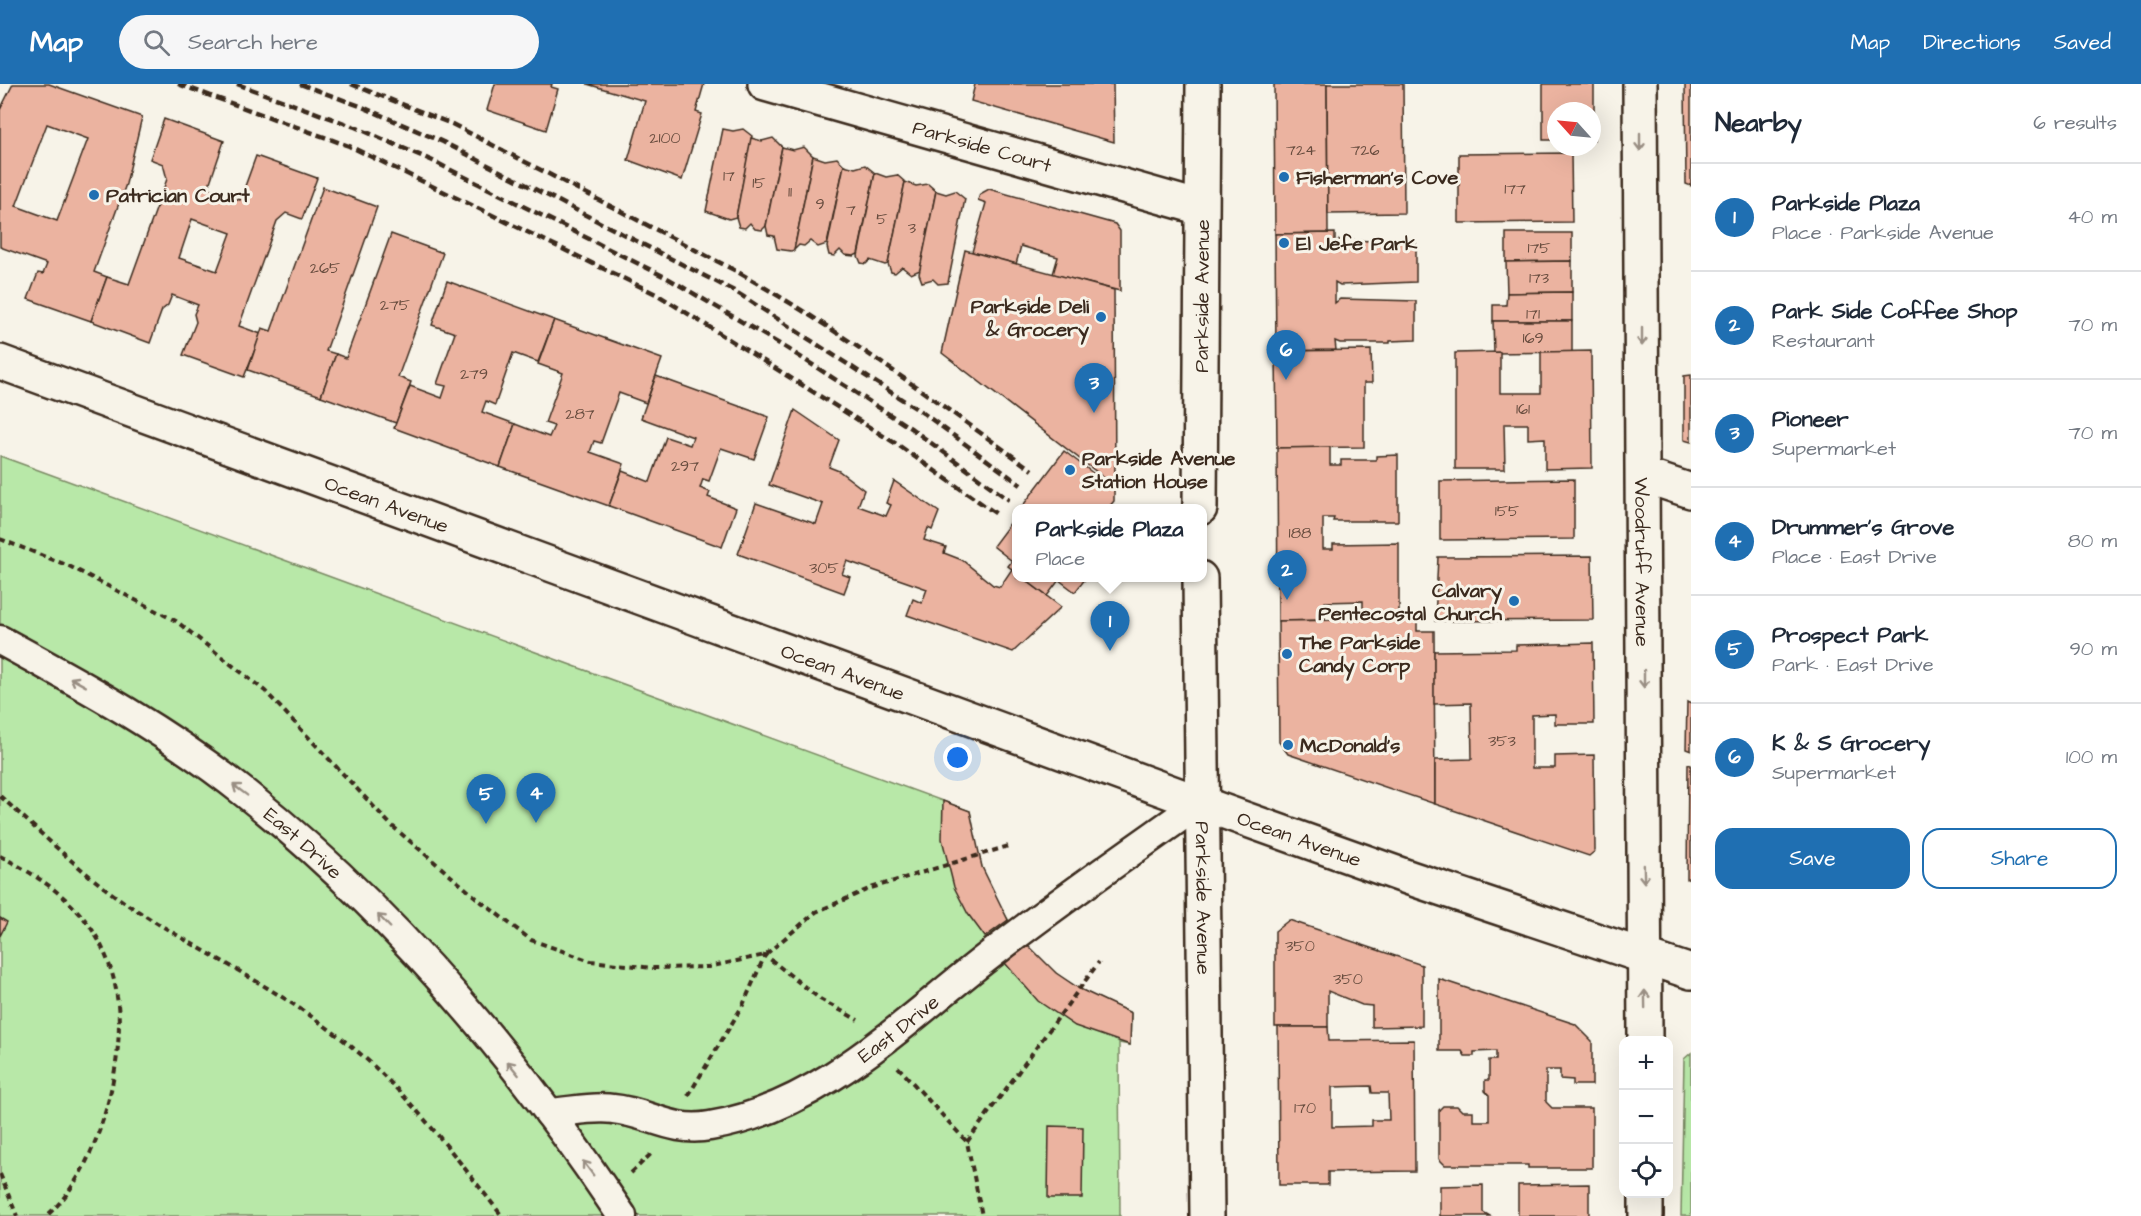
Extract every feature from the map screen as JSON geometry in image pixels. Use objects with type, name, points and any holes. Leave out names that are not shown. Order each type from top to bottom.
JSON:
[{"type":"main road","name":"Parkside Court","points":[[765,84],[1201,208]]},
{"type":"main road","name":"Parkside Avenue","points":[[1200,504],[1203,84]]},
{"type":"main road","name":"Woodruff Avenue","points":[[1640,84],[1646,1036]]},
{"type":"main road","name":"Ocean Avenue","points":[[0,362],[1200,803],[1691,972]]},
{"type":"main road","points":[[1643,475],[1691,491]]},
{"type":"main road","name":"Parkside Avenue","points":[[1200,582],[1200,803],[1207,1216]]},
{"type":"main road","points":[[1646,1198],[1646,1216]]},
{"type":"street","name":"East Drive","points":[[0,640],[80,683],[163,734],[245,793],[329,864],[469,1013],[549,1113],[615,1205]]},
{"type":"street","name":"East Drive","points":[[549,1113],[613,1109],[670,1126],[692,1128],[712,1126],[762,1111],[812,1089],[898,1031],[943,990],[1018,933],[1200,803]]},
{"type":"path","points":[[0,539],[69,566],[176,621],[265,691],[391,825],[479,900],[531,940],[591,961],[653,968],[708,967],[765,955]]},
{"type":"path","points":[[0,796],[86,871],[142,914],[295,1004],[365,1058],[425,1118],[502,1216]]},
{"type":"path","points":[[615,1205],[670,1126],[743,1005],[765,955],[816,912],[872,888],[1012,844]]},
{"type":"path","points":[[1,858],[47,882],[81,918],[98,939],[110,968],[118,998],[115,1060],[105,1113],[84,1167],[60,1205],[46,1216]]},
{"type":"path","points":[[968,1142],[1099,962]]},
{"type":"path","points":[[0,1174],[17,1216]]},
{"type":"green space","points":[[0,456],[970,811],[977,848],[990,888],[1021,938],[1048,967],[1064,979],[1131,1013],[1130,1045],[1119,1043],[1120,1216],[0,1216]]},
{"type":"green space","points":[[1691,1053],[1691,1216],[1681,1216],[1684,1059]]},
{"type":"building","name":"Patrician Court","points":[[13,84],[49,84],[142,117],[126,184],[94,272],[107,277],[91,321],[28,299],[38,273],[43,274],[47,264],[0,247],[0,110]],"holes":[[[47,124],[88,139],[57,221],[16,206]]]},
{"type":"building","points":[[495,84],[552,84],[551,87],[558,89],[546,130],[487,110]]},
{"type":"building","points":[[587,84],[704,84],[696,112],[702,114],[682,180],[628,160],[645,101]]},
{"type":"building","points":[[975,84],[1113,84],[1114,142],[971,101]]},
{"type":"building","points":[[1274,84],[1327,84],[1328,233],[1275,234]]},
{"type":"building","points":[[1327,84],[1403,84],[1404,213],[1328,214]]},
{"type":"building","points":[[1543,84],[1594,84],[1594,102],[1547,102],[1547,140],[1543,140]]},
{"type":"building","points":[[1685,84],[1691,84],[1691,186],[1686,184]]},
{"type":"building","points":[[164,119],[224,141],[208,188],[240,200],[256,156],[317,178],[302,219],[286,213],[277,221],[239,326],[261,334],[244,377],[183,355],[196,322],[194,314],[198,305],[172,295],[168,305],[162,310],[150,343],[91,321],[107,277],[129,284],[167,179],[163,164],[150,159]],"holes":[[[192,219],[231,233],[217,271],[179,258]]]},
{"type":"building","points":[[723,129],[733,131],[743,129],[752,136],[736,217],[729,219],[706,211]]},
{"type":"building","points":[[751,138],[762,141],[773,138],[782,147],[766,226],[762,230],[755,229],[750,223],[745,228],[739,227],[736,217]]},
{"type":"building","points":[[782,147],[793,150],[804,147],[813,156],[794,250],[791,251],[777,249],[774,236],[768,235],[766,226]]},
{"type":"building","points":[[1547,153],[1547,156],[1571,156],[1572,222],[1459,223],[1459,154]]},
{"type":"building","points":[[813,156],[825,160],[837,158],[844,165],[827,244],[818,247],[810,241],[804,246],[799,245],[794,250]]},
{"type":"building","points":[[844,165],[855,168],[865,165],[875,173],[858,254],[845,255],[840,250],[834,256],[829,255],[827,247]]},
{"type":"building","points":[[875,173],[886,177],[897,175],[905,182],[888,264],[885,265],[870,260],[866,264],[861,263],[858,256]]},
{"type":"building","points":[[905,182],[916,186],[928,184],[936,191],[920,270],[911,274],[902,267],[895,273],[891,272],[888,264]]},
{"type":"building","points":[[323,187],[377,207],[326,351],[336,354],[321,396],[248,370],[262,328],[271,331]]},
{"type":"building","points":[[989,189],[1115,224],[1120,231],[1120,291],[1053,274],[1058,257],[1021,246],[1016,264],[972,252],[986,203],[978,200],[980,194]]},
{"type":"building","points":[[936,191],[946,194],[955,191],[965,199],[948,283],[938,284],[933,279],[922,282],[919,274]]},
{"type":"building","points":[[1335,233],[1335,244],[1339,240],[1416,242],[1416,282],[1340,285],[1335,282],[1335,303],[1340,299],[1416,301],[1416,340],[1390,341],[1390,343],[1340,343],[1335,341],[1336,350],[1276,351],[1275,234]]},
{"type":"building","points":[[1506,233],[1572,233],[1572,261],[1506,262]]},
{"type":"building","points":[[391,234],[443,253],[398,377],[411,382],[396,423],[321,396],[336,354],[346,358]]},
{"type":"building","points":[[965,250],[1114,290],[1115,486],[942,353]]},
{"type":"building","points":[[1572,261],[1572,292],[1507,293],[1506,262]]},
{"type":"building","points":[[447,281],[554,320],[538,362],[513,353],[495,405],[486,401],[482,412],[515,424],[500,467],[394,428],[410,386],[442,398],[446,386],[437,384],[455,333],[432,325]]},
{"type":"building","points":[[1572,292],[1572,321],[1493,321],[1493,305],[1506,305],[1507,293]]},
{"type":"building","points":[[554,320],[662,359],[646,403],[619,393],[601,443],[594,441],[590,452],[624,464],[609,506],[500,467],[515,424],[549,437],[554,426],[545,423],[563,373],[538,364]]},
{"type":"building","points":[[1493,321],[1572,321],[1572,352],[1494,353]]},
{"type":"building","points":[[1371,350],[1372,383],[1364,383],[1364,447],[1277,448],[1276,351]]},
{"type":"building","points":[[1591,351],[1592,468],[1545,469],[1545,438],[1528,439],[1528,424],[1504,424],[1505,469],[1455,469],[1455,353],[1500,352],[1500,393],[1541,393],[1541,352]]},
{"type":"building","points":[[1691,375],[1691,442],[1684,440],[1684,376]]},
{"type":"building","points":[[656,376],[769,417],[754,459],[721,448],[709,481],[703,479],[700,488],[710,492],[708,497],[736,508],[722,547],[609,506],[622,471],[650,482],[666,437],[690,445],[693,437],[641,418]]},
{"type":"building","points":[[795,410],[839,440],[829,467],[839,471],[864,490],[858,506],[886,516],[891,505],[886,503],[894,481],[939,512],[932,530],[928,528],[924,540],[946,547],[944,553],[962,560],[993,585],[1000,587],[1012,569],[1012,582],[1028,582],[1061,607],[1013,652],[907,615],[913,599],[922,603],[927,589],[847,561],[842,574],[850,577],[844,593],[738,554],[756,503],[816,524],[823,504],[769,485]]},
{"type":"building","points":[[1330,447],[1330,465],[1341,465],[1341,460],[1376,460],[1376,456],[1398,455],[1398,521],[1333,521],[1334,518],[1323,518],[1323,549],[1333,549],[1333,544],[1399,543],[1399,619],[1363,620],[1363,601],[1325,602],[1325,620],[1278,621],[1277,448]]},
{"type":"building","name":"Parkside Avenue Station House","points":[[1064,451],[1114,489],[1114,501],[1111,504],[1024,504]]},
{"type":"building","points":[[1574,479],[1574,539],[1440,540],[1440,481]]},
{"type":"building","points":[[1012,521],[1012,561],[993,546]]},
{"type":"building","name":"Calvary Pentecostal Church","points":[[1592,556],[1593,620],[1435,621],[1438,557]]},
{"type":"building","points":[[1028,582],[1058,582],[1047,596]]},
{"type":"building","points":[[1062,582],[1083,582],[1075,592]]},
{"type":"building","points":[[1417,619],[1417,631],[1434,631],[1435,804],[1288,754],[1279,742],[1278,621]]},
{"type":"building","points":[[1593,643],[1594,724],[1555,724],[1555,714],[1532,715],[1532,768],[1555,768],[1555,756],[1594,755],[1595,851],[1589,856],[1435,804],[1435,760],[1472,759],[1471,703],[1434,704],[1434,651],[1516,650],[1516,645]]},
{"type":"building","points":[[1687,702],[1691,704],[1691,751],[1686,749]]},
{"type":"building","points":[[1688,764],[1691,765],[1691,880],[1687,879]]},
{"type":"building","points":[[943,801],[970,811],[982,867],[1008,920],[985,937],[968,914],[954,887],[942,839]]},
{"type":"building","points":[[0,918],[7,922],[0,936]]},
{"type":"building","points":[[1289,920],[1422,965],[1422,1026],[1372,1027],[1372,1006],[1362,1005],[1328,991],[1328,1027],[1275,1027],[1275,931]]},
{"type":"building","points":[[1028,945],[1056,973],[1080,989],[1131,1013],[1130,1045],[1075,1026],[1038,1001],[1005,963]]},
{"type":"building","points":[[1439,979],[1575,1024],[1592,1041],[1592,1085],[1573,1085],[1573,1080],[1560,1079],[1560,1070],[1546,1070],[1546,1102],[1552,1108],[1592,1108],[1592,1168],[1445,1165],[1439,1159],[1439,1110],[1443,1106],[1457,1106],[1462,1111],[1473,1111],[1473,1121],[1489,1121],[1489,1095],[1485,1091],[1485,1080],[1489,1080],[1489,1060],[1496,1060],[1496,1051],[1474,1052],[1474,1056],[1465,1056],[1462,1051],[1439,1051]]},
{"type":"building","points":[[1278,1027],[1328,1027],[1329,1041],[1414,1040],[1415,1171],[1328,1172],[1328,1185],[1279,1185]],"holes":[[[1371,1086],[1372,1093],[1388,1093],[1389,1120],[1372,1120],[1372,1126],[1332,1127],[1332,1087]]]},
{"type":"building","points":[[1049,1126],[1083,1127],[1082,1198],[1048,1198]]},
{"type":"building","points":[[1589,1184],[1589,1216],[1518,1216],[1518,1185]]},
{"type":"building","points":[[1483,1185],[1483,1212],[1490,1216],[1440,1216],[1440,1186]]},
{"type":"railway","points":[[178,84],[349,146],[658,295],[898,445],[998,515]]},
{"type":"railway","points":[[237,84],[355,127],[433,161],[669,279],[788,349],[912,429],[1009,500]]},
{"type":"railway","points":[[300,84],[360,106],[443,142],[736,292],[923,413],[1021,485]]},
{"type":"railway","points":[[351,84],[452,124],[736,271],[850,341],[1032,470]]},
{"type":"place","name":"Fisherman's Cove","points":[[1284,177]]},
{"type":"place","name":"Patrician Court","points":[[94,195]]},
{"type":"place","name":"El Jefe Park","points":[[1284,243]]},
{"type":"place","name":"Parkside Deli & Grocery","points":[[1101,317]]},
{"type":"place","name":"K & S Grocery","points":[[1286,380]]},
{"type":"place","name":"Pioneer","points":[[1094,413]]},
{"type":"place","name":"Parkside Avenue Station House","points":[[1070,470]]},
{"type":"place","name":"Park Side Coffee Shop","points":[[1287,600]]},
{"type":"place","name":"Calvary Pentecostal Church","points":[[1514,601]]},
{"type":"place","name":"Parkside Plaza","points":[[1110,651]]},
{"type":"place","name":"The Parkside Candy Corp","points":[[1287,654]]},
{"type":"place","name":"McDonald's","points":[[1288,745]]},
{"type":"place","name":"Drummer's Grove","points":[[536,823]]},
{"type":"place","name":"Prospect Park","points":[[486,824]]}]
